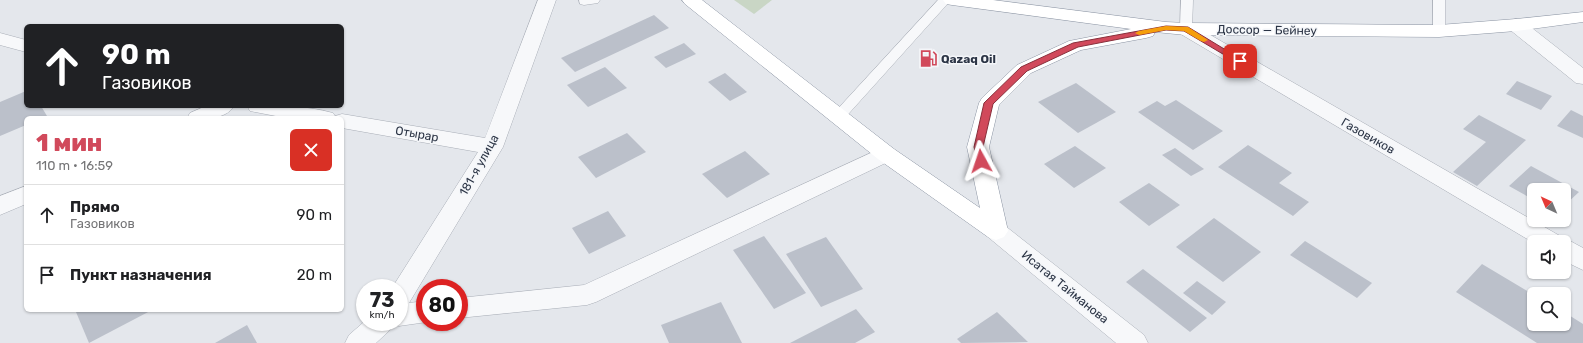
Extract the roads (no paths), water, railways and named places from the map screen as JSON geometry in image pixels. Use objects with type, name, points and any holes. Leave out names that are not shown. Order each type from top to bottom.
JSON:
[{"type":"highway","points":[[691,0],[886,154],[996,231]]},
{"type":"highway","name":"Доссор — Бейнеу","points":[[952,0],[1176,28],[1439,31],[1516,25],[1583,17]]},
{"type":"highway","points":[[996,231],[978,147],[989,103],[1024,69],[1076,45],[1176,28]]},
{"type":"street","name":"181-я улица","points":[[408,283],[492,147],[547,0]]},
{"type":"street","points":[[1516,25],[1583,78]]},
{"type":"street","name":"Газовиков","points":[[1176,28],[1540,235]]},
{"type":"street","points":[[0,39],[24,45]]},
{"type":"street","points":[[202,116],[220,108]]},
{"type":"street","points":[[268,108],[314,116]]},
{"type":"street","name":"Отырар","points":[[344,121],[492,147]]},
{"type":"street","points":[[468,307],[586,295],[886,154]]},
{"type":"street","points":[[0,206],[24,195]]},
{"type":"street","name":"Исатая Тайманова","points":[[996,231],[1135,343]]},
{"type":"street","points":[[1571,253],[1583,260]]},
{"type":"street","points":[[358,343],[371,331]]},
{"type":"street","points":[[377,343],[382,331]]},
{"type":"lane","points":[[838,117],[945,0]]},
{"type":"lane","points":[[1176,28],[1187,0]]},
{"type":"lane","points":[[1439,0],[1439,31]]},
{"type":"place","name":"Qazaq Oil","points":[[928,59]]}]
